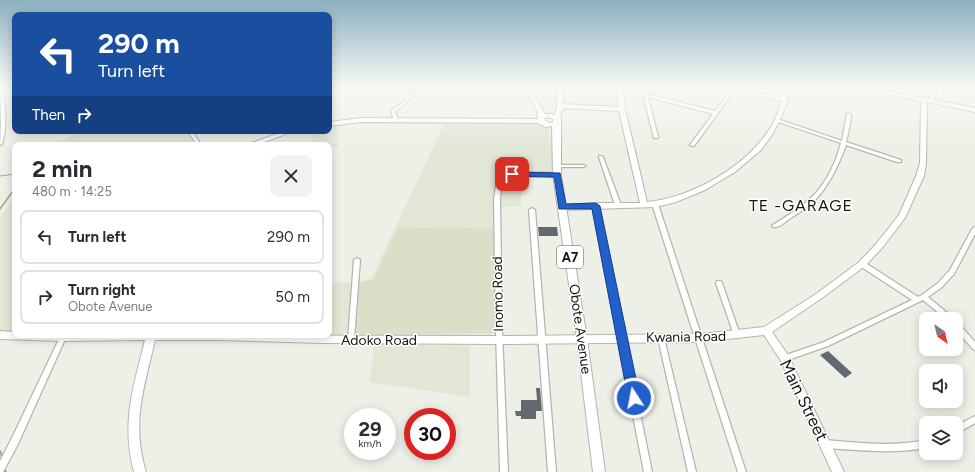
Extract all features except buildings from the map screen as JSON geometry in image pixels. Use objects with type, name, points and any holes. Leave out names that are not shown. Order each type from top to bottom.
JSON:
[{"type":"main road","points":[[539,108],[543,118]]},
{"type":"main road","points":[[539,108],[543,118],[555,122]]},
{"type":"main road","name":"Obote Avenue","points":[[555,122],[557,170],[582,339],[599,472]]},
{"type":"street","points":[[0,144],[3,135],[4,122],[3,108]]},
{"type":"street","points":[[396,120],[392,111],[397,108]]},
{"type":"street","points":[[555,122],[559,108]]},
{"type":"street","points":[[602,108],[622,109],[644,205]]},
{"type":"street","points":[[648,108],[656,137]]},
{"type":"street","points":[[696,108],[716,113]]},
{"type":"street","points":[[692,145],[719,108]]},
{"type":"street","points":[[562,207],[644,205],[655,204],[686,196],[730,174],[757,152],[778,121],[782,108]]},
{"type":"street","points":[[766,331],[819,296],[862,264],[879,246],[902,216],[920,176],[926,108]]},
{"type":"street","points":[[964,108],[975,110]]},
{"type":"street","points":[[775,226],[816,196],[836,162],[849,127],[849,115]]},
{"type":"street","points":[[332,124],[361,120],[543,118]]},
{"type":"street","points":[[778,121],[899,161]]},
{"type":"street","points":[[258,142],[282,134]]},
{"type":"street","points":[[601,157],[618,205]]},
{"type":"street","points":[[557,170],[584,166]]},
{"type":"street","name":"Inomo Road","points":[[504,472],[499,340],[497,199],[500,174],[557,170]]},
{"type":"street","points":[[655,204],[700,338],[742,472]]},
{"type":"street","points":[[596,206],[648,472]]},
{"type":"street","points":[[532,210],[552,472]]},
{"type":"street","points":[[785,358],[826,344],[920,298],[940,285],[952,272],[975,229]]},
{"type":"street","points":[[352,340],[357,260]]},
{"type":"street","points":[[862,264],[920,298],[940,312]]},
{"type":"street","points":[[719,283],[737,335]]},
{"type":"street","name":"Kwania Road","points":[[582,339],[700,338],[766,331]]},
{"type":"street","name":"Main Street","points":[[766,331],[785,358],[838,472]]},
{"type":"street","points":[[963,333],[975,347]]},
{"type":"street","name":"Adoko Road","points":[[0,335],[12,335]]},
{"type":"street","points":[[0,469],[14,443],[62,338]]},
{"type":"street","points":[[140,472],[134,449],[133,417],[151,338]]},
{"type":"street","name":"Adoko Road","points":[[313,338],[352,340],[582,339]]},
{"type":"street","points":[[661,338],[692,472]]},
{"type":"street","points":[[963,426],[975,419]]},
{"type":"street","points":[[825,444],[890,448],[910,448],[919,446]]},
{"type":"shaded area","points":[[446,120],[543,123],[548,126],[556,174],[521,175],[521,206],[496,207],[495,334],[332,336],[332,282],[353,283],[371,279]]},
{"type":"shaded area","points":[[336,125],[339,147],[332,148],[332,142],[313,142],[311,134],[332,134],[332,126]]},
{"type":"shaded area","points":[[75,134],[188,134],[192,142],[60,142]]},
{"type":"shaded area","points":[[12,201],[12,334],[0,334],[0,217]]},
{"type":"shaded area","points":[[398,227],[495,229],[494,333],[353,335],[357,283],[374,279]]},
{"type":"shaded area","points":[[375,344],[470,346],[470,397],[369,382]]},
{"type":"waterway","points":[[0,176],[12,174]]},
{"type":"waterway","points":[[0,209],[12,192]]},
{"type":"waterway","points":[[0,451],[2,457]]},
{"type":"district","name":"TE -GARAGE","points":[[801,205]]},
{"type":"route","points":[[512,174],[558,175],[562,207],[596,206],[634,398]]}]
